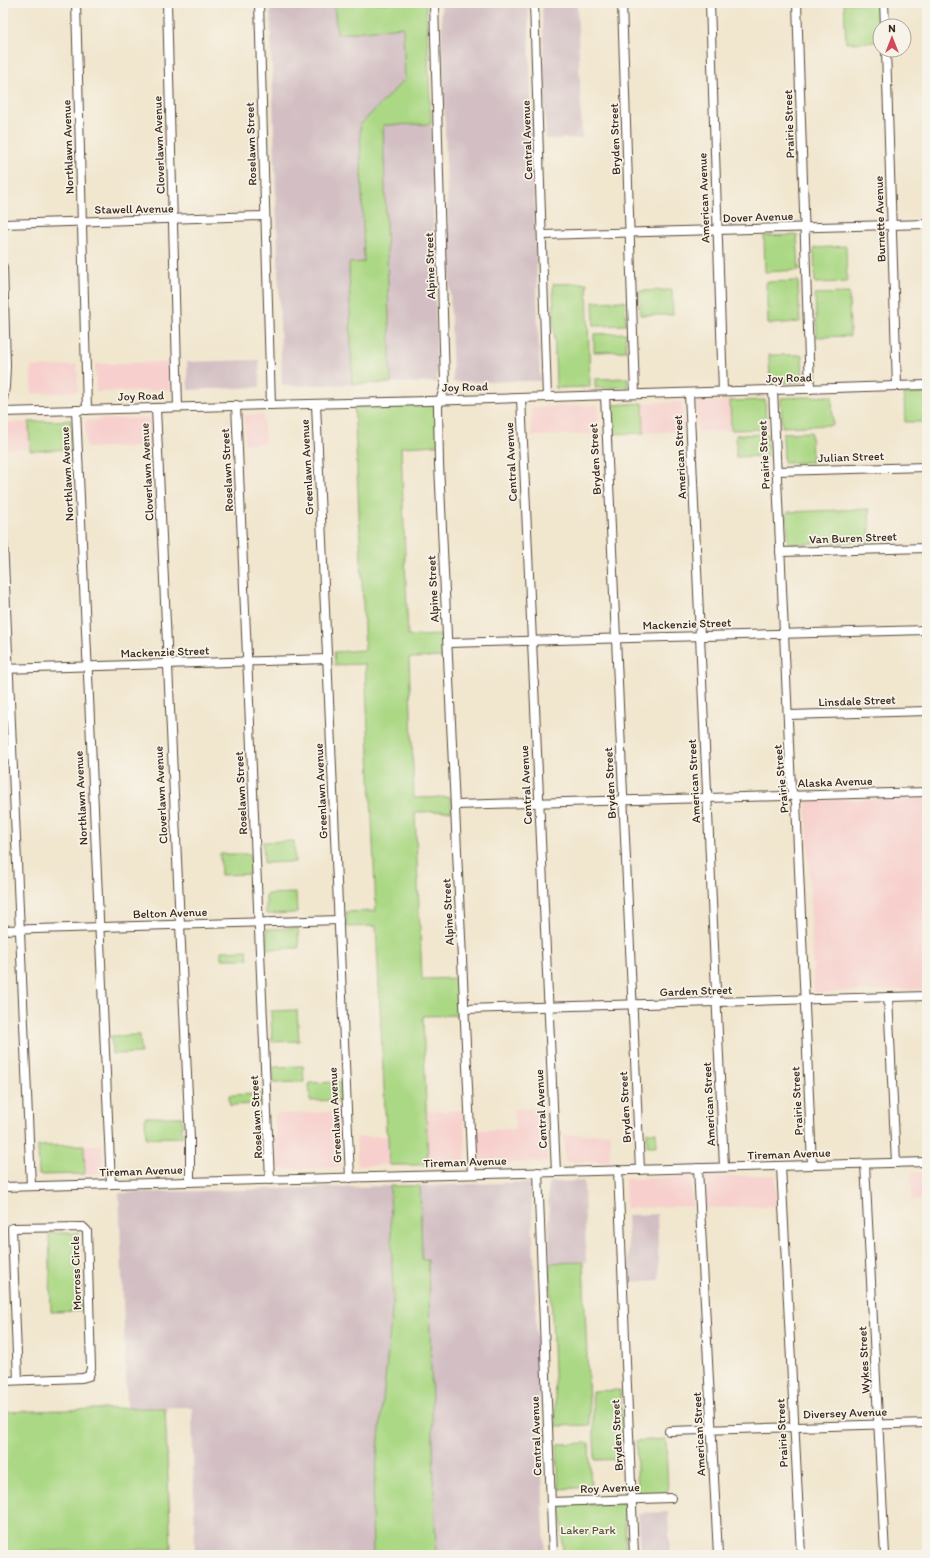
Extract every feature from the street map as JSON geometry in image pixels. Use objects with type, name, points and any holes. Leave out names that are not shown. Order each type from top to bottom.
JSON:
[{"type":"street","name":"Northlawn Avenue","points":[[76,3],[87,410]]},
{"type":"street","name":"Cloverlawn Avenue","points":[[167,3],[178,407]]},
{"type":"street","name":"Roselawn Street","points":[[259,3],[271,404]]},
{"type":"street","name":"Alpine Street","points":[[434,3],[445,382],[438,406],[440,445],[439,464],[472,1174]]},
{"type":"street","name":"Central Avenue","points":[[534,3],[547,397]]},
{"type":"street","name":"Bryden Street","points":[[622,3],[636,394]]},
{"type":"street","name":"American Avenue","points":[[710,3],[723,392]]},
{"type":"street","name":"Prairie Street","points":[[797,3],[810,389]]},
{"type":"street","points":[[884,3],[885,18]]},
{"type":"street","name":"Burnette Avenue","points":[[886,58],[897,386]]},
{"type":"street","name":"Stawell Avenue","points":[[3,224],[174,220],[265,216]]},
{"type":"street","name":"Dover Avenue","points":[[542,235],[927,224]]},
{"type":"street","points":[[3,267],[6,365],[3,399]]},
{"type":"street","name":"Joy Road","points":[[3,412],[927,386]]},
{"type":"street","name":"Prairie Street","points":[[773,390],[791,788],[796,802],[812,1165]]},
{"type":"street","name":"American Street","points":[[689,392],[724,1168]]},
{"type":"street","name":"Bryden Street","points":[[604,395],[640,1170]]},
{"type":"street","name":"Central Avenue","points":[[521,398],[556,1172]]},
{"type":"street","name":"Greenlawn Avenue","points":[[316,404],[350,1178]]},
{"type":"street","name":"Roselawn Street","points":[[236,406],[270,1180]]},
{"type":"street","name":"Cloverlawn Avenue","points":[[156,408],[190,1139],[190,1182]]},
{"type":"street","name":"Northlawn Avenue","points":[[76,410],[111,1184]]},
{"type":"street","name":"Julian Street","points":[[776,471],[927,467]]},
{"type":"street","points":[[3,539],[6,669],[21,930],[31,1186]]},
{"type":"street","name":"Van Buren Street","points":[[780,552],[927,548]]},
{"type":"street","name":"Mackenzie Street","points":[[448,643],[927,630]]},
{"type":"street","name":"Mackenzie Street","points":[[6,669],[327,659]]},
{"type":"street","name":"Linsdale Street","points":[[788,715],[927,711]]},
{"type":"street","name":"Alaska Avenue","points":[[455,805],[927,792]]},
{"type":"street","name":"Belton Avenue","points":[[3,930],[339,920]]},
{"type":"street","name":"Garden Street","points":[[465,1009],[927,996]]},
{"type":"street","points":[[888,997],[896,1163]]},
{"type":"street","name":"Tireman Avenue","points":[[3,1187],[927,1162]]},
{"type":"street","name":"Wykes Street","points":[[865,1164],[885,1555]]},
{"type":"street","name":"Prairie Street","points":[[781,1166],[801,1555]]},
{"type":"street","name":"American Street","points":[[698,1168],[718,1555]]},
{"type":"street","name":"Bryden Street","points":[[618,1170],[634,1555]]},
{"type":"street","name":"Central Avenue","points":[[538,1172],[553,1555]]},
{"type":"street","name":"Morross Circle","points":[[3,1381],[82,1378],[89,1376],[86,1228],[12,1228],[18,1380]]},
{"type":"street","name":"Diversey Avenue","points":[[669,1431],[927,1423]]},
{"type":"street","name":"Roy Avenue","points":[[551,1502],[671,1498]]},
{"type":"shaded area","points":[[270,3],[334,3],[337,34],[403,27],[405,79],[360,125],[364,262],[349,263],[352,384],[282,386]]},
{"type":"shaded area","points":[[441,3],[528,3],[540,381],[453,382]]},
{"type":"shaded area","points":[[542,3],[577,3],[582,138],[546,139]]},
{"type":"shaded area","points":[[431,124],[437,382],[391,383],[383,125]]},
{"type":"shaded area","points":[[259,360],[260,387],[188,390],[187,362]]},
{"type":"shaded area","points":[[169,362],[170,390],[96,392],[95,364]]},
{"type":"shaded area","points":[[77,365],[78,392],[32,394],[31,367]]},
{"type":"shaded area","points":[[730,401],[731,430],[697,432],[696,402]]},
{"type":"shaded area","points":[[682,402],[684,431],[644,433],[643,403]]},
{"type":"shaded area","points":[[598,405],[599,434],[532,436],[531,407]]},
{"type":"shaded area","points":[[263,414],[265,443],[245,444],[244,415]]},
{"type":"shaded area","points":[[150,418],[151,446],[86,448],[85,420]]},
{"type":"shaded area","points":[[29,422],[31,449],[7,450],[6,423]]},
{"type":"shaded area","points":[[927,798],[927,989],[814,993],[806,801]]},
{"type":"shaded area","points":[[545,1108],[547,1162],[479,1164],[478,1130],[515,1129],[514,1109]]},
{"type":"shaded area","points":[[463,1110],[466,1164],[428,1165],[427,1111]]},
{"type":"shaded area","points":[[339,1112],[341,1167],[277,1169],[275,1114]]},
{"type":"shaded area","points":[[610,1133],[610,1161],[565,1162],[564,1135]]},
{"type":"shaded area","points":[[388,1136],[389,1165],[357,1166],[356,1137]]},
{"type":"shaded area","points":[[84,1145],[102,1145],[103,1173],[85,1174]]},
{"type":"shaded area","points":[[927,1172],[927,1200],[912,1200],[911,1173]]},
{"type":"shaded area","points":[[775,1175],[776,1206],[706,1208],[705,1177]]},
{"type":"shaded area","points":[[691,1177],[692,1206],[626,1208],[625,1179]]},
{"type":"shaded area","points":[[584,1181],[586,1262],[550,1263],[548,1182]]},
{"type":"shaded area","points":[[531,1182],[545,1555],[435,1555],[428,1260],[422,1260],[420,1186]]},
{"type":"shaded area","points":[[390,1186],[393,1300],[372,1508],[373,1555],[195,1555],[192,1407],[127,1408],[119,1193]]},
{"type":"shaded area","points":[[657,1214],[659,1280],[629,1282],[627,1215]]},
{"type":"shaded area","points":[[668,1512],[670,1555],[640,1555],[638,1513]]},
{"type":"green space","points":[[334,3],[426,3],[431,124],[383,125],[391,383],[352,384],[349,263],[364,262],[360,125],[405,79],[403,27],[337,34]]},
{"type":"green space","points":[[844,3],[877,3],[877,18],[872,18],[872,42],[846,43]]},
{"type":"green space","points":[[797,235],[799,270],[765,272],[764,236]]},
{"type":"green space","points":[[846,246],[847,282],[815,283],[814,248]]},
{"type":"green space","points":[[798,281],[800,322],[768,324],[766,282]]},
{"type":"green space","points":[[587,283],[590,387],[556,388],[553,284]]},
{"type":"green space","points":[[672,290],[673,315],[640,315],[639,291]]},
{"type":"green space","points":[[849,293],[850,336],[817,337],[815,294]]},
{"type":"green space","points":[[625,301],[626,325],[594,326],[593,302]]},
{"type":"green space","points":[[626,333],[626,351],[594,352],[594,334]]},
{"type":"green space","points":[[769,355],[802,355],[803,382],[770,383]]},
{"type":"green space","points":[[628,378],[628,387],[595,388],[595,379]]},
{"type":"green space","points":[[927,393],[927,422],[905,422],[904,394]]},
{"type":"green space","points":[[832,396],[833,425],[782,427],[781,398]]},
{"type":"green space","points":[[437,400],[439,445],[401,447],[408,636],[444,635],[445,657],[409,658],[414,798],[451,797],[452,811],[415,812],[422,979],[460,978],[461,1015],[423,1016],[428,1165],[389,1165],[376,926],[347,927],[346,912],[376,911],[365,664],[335,665],[334,652],[365,650],[354,402]]},
{"type":"green space","points":[[765,400],[766,429],[731,430],[730,401]]},
{"type":"green space","points":[[643,403],[644,433],[613,434],[612,405]]},
{"type":"green space","points":[[71,420],[71,449],[30,451],[29,422]]},
{"type":"green space","points":[[811,432],[812,462],[784,463],[783,433]]},
{"type":"green space","points":[[767,434],[768,456],[736,457],[736,435]]},
{"type":"green space","points":[[869,509],[870,541],[788,544],[787,512]]},
{"type":"green space","points":[[294,841],[295,862],[264,863],[263,842]]},
{"type":"green space","points":[[220,854],[250,854],[251,874],[221,875]]},
{"type":"green space","points":[[296,893],[297,913],[266,914],[266,894]]},
{"type":"green space","points":[[298,928],[299,948],[268,949],[267,929]]},
{"type":"green space","points":[[247,950],[248,959],[221,959],[221,951]]},
{"type":"green space","points":[[297,1010],[299,1041],[272,1042],[271,1011]]},
{"type":"green space","points":[[140,1035],[141,1053],[112,1054],[111,1036]]},
{"type":"green space","points":[[303,1066],[304,1082],[274,1083],[273,1067]]},
{"type":"green space","points":[[340,1082],[340,1100],[310,1101],[309,1083]]},
{"type":"green space","points":[[260,1094],[261,1104],[230,1105],[229,1095]]},
{"type":"green space","points":[[145,1117],[182,1117],[182,1137],[146,1138]]},
{"type":"green space","points":[[647,1132],[656,1132],[657,1146],[647,1146]]},
{"type":"green space","points":[[84,1145],[85,1174],[39,1175],[38,1146]]},
{"type":"green space","points":[[390,1186],[420,1186],[422,1260],[428,1260],[436,1555],[373,1555],[372,1508],[393,1300]]},
{"type":"green space","points":[[49,1233],[78,1233],[81,1311],[51,1312]]},
{"type":"green space","points":[[583,1262],[590,1425],[556,1426],[550,1263]]},
{"type":"green space","points":[[620,1390],[623,1459],[595,1460],[592,1391]]},
{"type":"green space","points":[[165,1408],[171,1549],[3,1552],[3,1412]]},
{"type":"green space","points":[[666,1439],[668,1495],[638,1496],[636,1441]]},
{"type":"green space","points":[[589,1443],[591,1487],[559,1489],[557,1444]]},
{"type":"green space","name":"Laker Park","points":[[624,1503],[626,1555],[563,1555],[561,1505]]}]
